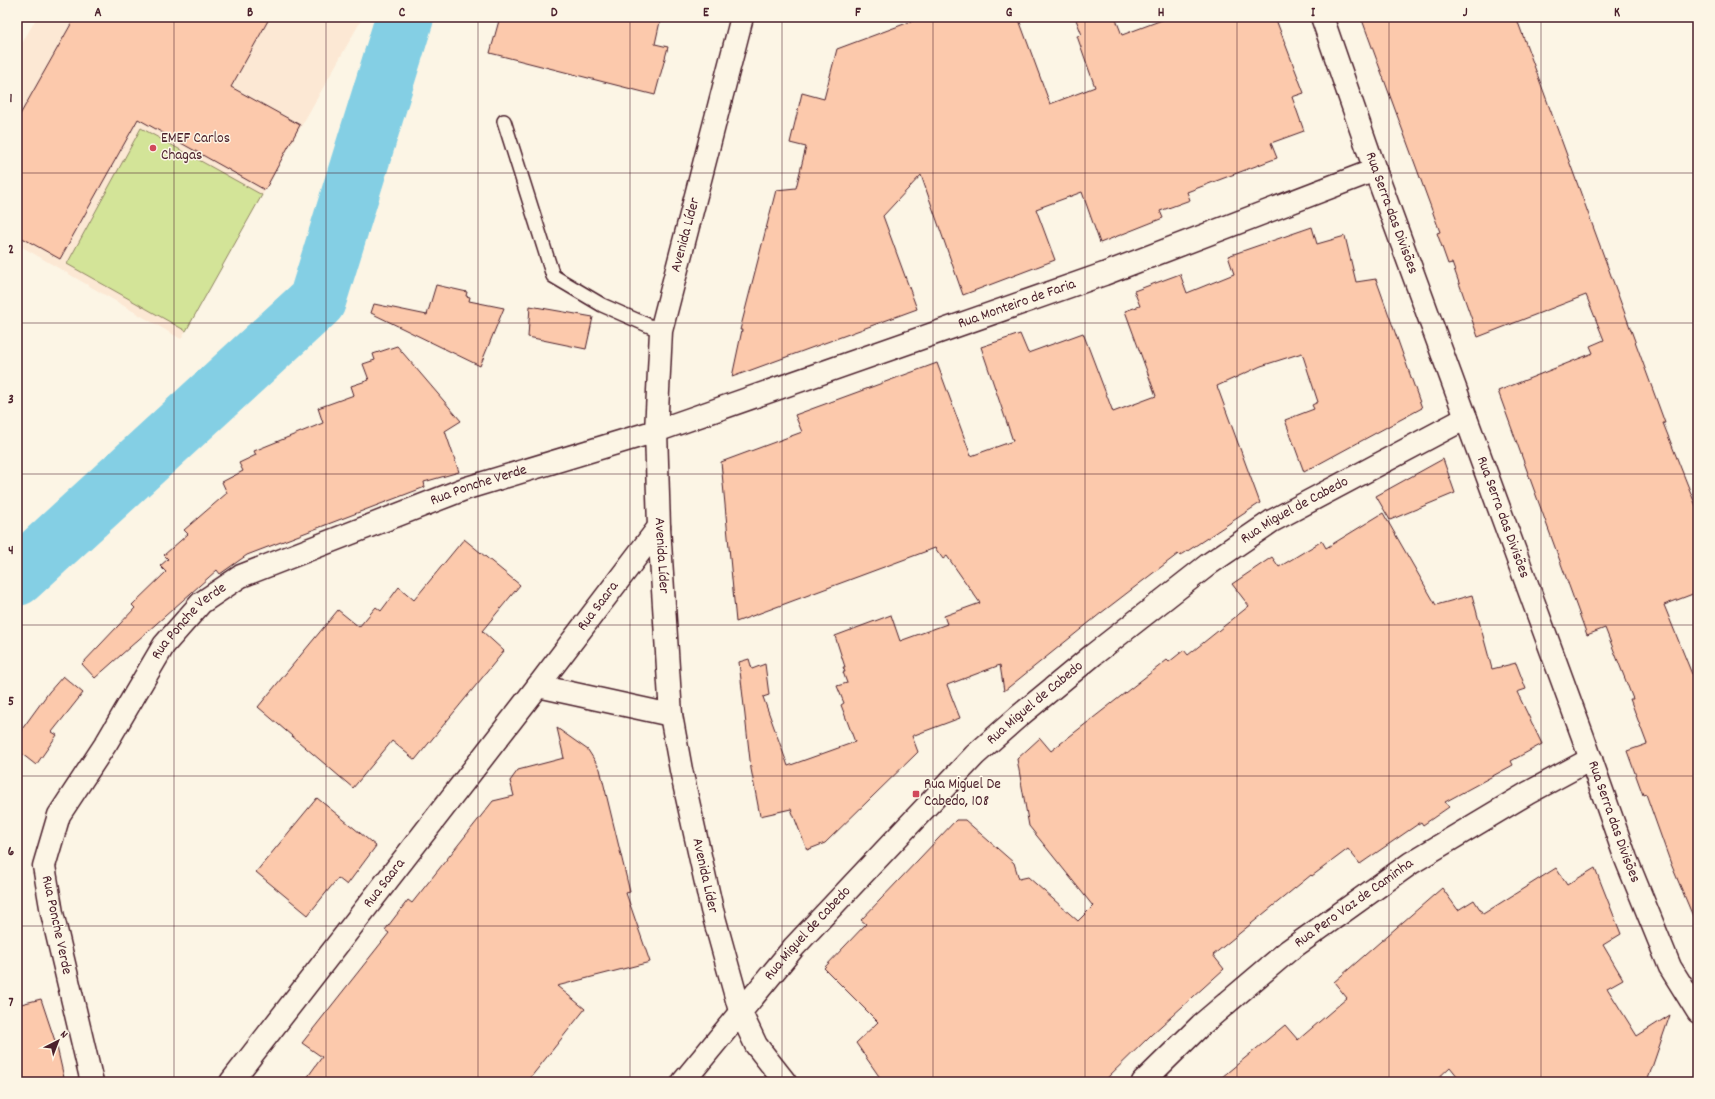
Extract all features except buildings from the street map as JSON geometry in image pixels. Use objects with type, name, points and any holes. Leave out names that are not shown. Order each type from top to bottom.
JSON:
[{"type":"street","name":"Rua Serra das Divisões","points":[[1322,17],[1375,170],[1591,759],[1626,859],[1670,967],[1698,1012]]},
{"type":"street","name":"Avenida Líder","points":[[746,19],[661,331],[656,431],[659,527],[671,715],[681,770],[712,910],[740,1011],[756,1045],[785,1082]]},
{"type":"street","name":"Rua Monteiro de Faria","points":[[656,431],[1104,274],[1375,170]]},
{"type":"street","name":"Rua Miguel de Cabedo","points":[[683,1082],[794,947],[975,755],[1018,717],[1088,659],[1209,564],[1272,521],[1466,418]]},
{"type":"street","name":"Rua Ponche Verde","points":[[92,1082],[52,913],[44,866],[59,815],[107,742],[164,645],[201,603],[241,576],[468,488],[656,431]]},
{"type":"street","name":"Rua Saara","points":[[231,1082],[538,686],[659,527]]},
{"type":"street","points":[[538,686],[671,715]]},
{"type":"street","name":"Rua Pero Vaz de Caminha","points":[[1143,1082],[1201,1025],[1288,951],[1411,863],[1528,793],[1591,759]]},
{"type":"lane","points":[[504,121],[553,276],[602,305],[661,331]]},
{"type":"shaded area","name":"EMEF Carlos Chagas","points":[[37,17],[363,17],[181,339],[17,244],[17,52]]},
{"type":"green space","points":[[141,128],[262,195],[186,331],[67,264]]},
{"type":"waterway","points":[[17,577],[317,301],[405,17]]},
{"type":"place","name":"EMEF Carlos Chagas","points":[[153,148]]},
{"type":"place","name":"Rua Miguel De Cabedo, 108","points":[[916,794]]}]
